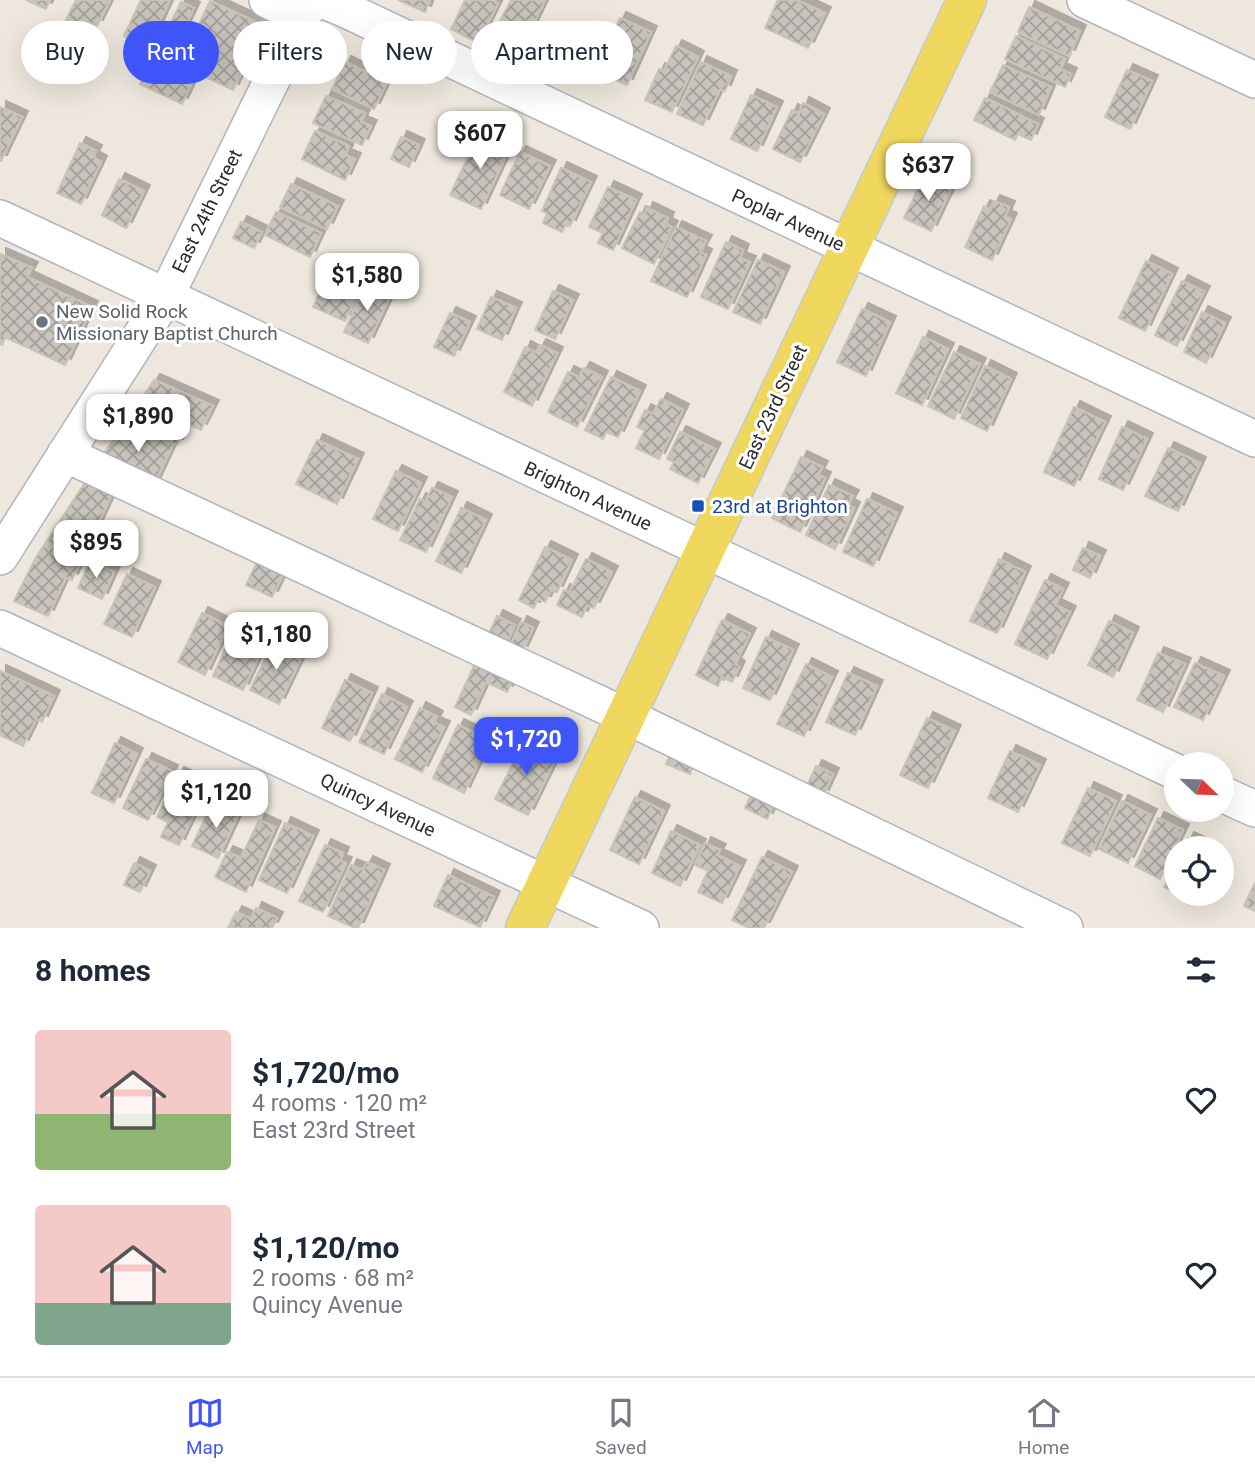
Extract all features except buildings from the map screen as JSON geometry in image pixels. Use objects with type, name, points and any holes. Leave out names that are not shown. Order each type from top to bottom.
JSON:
[{"type":"main road","name":"East 23rd Street","points":[[526,928],[967,0]]},
{"type":"street","name":"Poplar Avenue","points":[[267,0],[344,9],[1255,439]]},
{"type":"street","points":[[1085,0],[1255,80]]},
{"type":"street","name":"East 24th Street","points":[[0,557],[166,296],[312,6]]},
{"type":"street","name":"Brighton Avenue","points":[[0,218],[1164,766]]},
{"type":"street","points":[[65,454],[606,709],[626,716],[1065,928]]},
{"type":"street","name":"Quincy Avenue","points":[[0,628],[641,928]]},
{"type":"street","points":[[1234,799],[1255,809]]},
{"type":"place","name":"New Solid Rock Missionary Baptist Church","points":[[42,322]]},
{"type":"place","name":"23rd at Brighton","points":[[698,506]]}]
